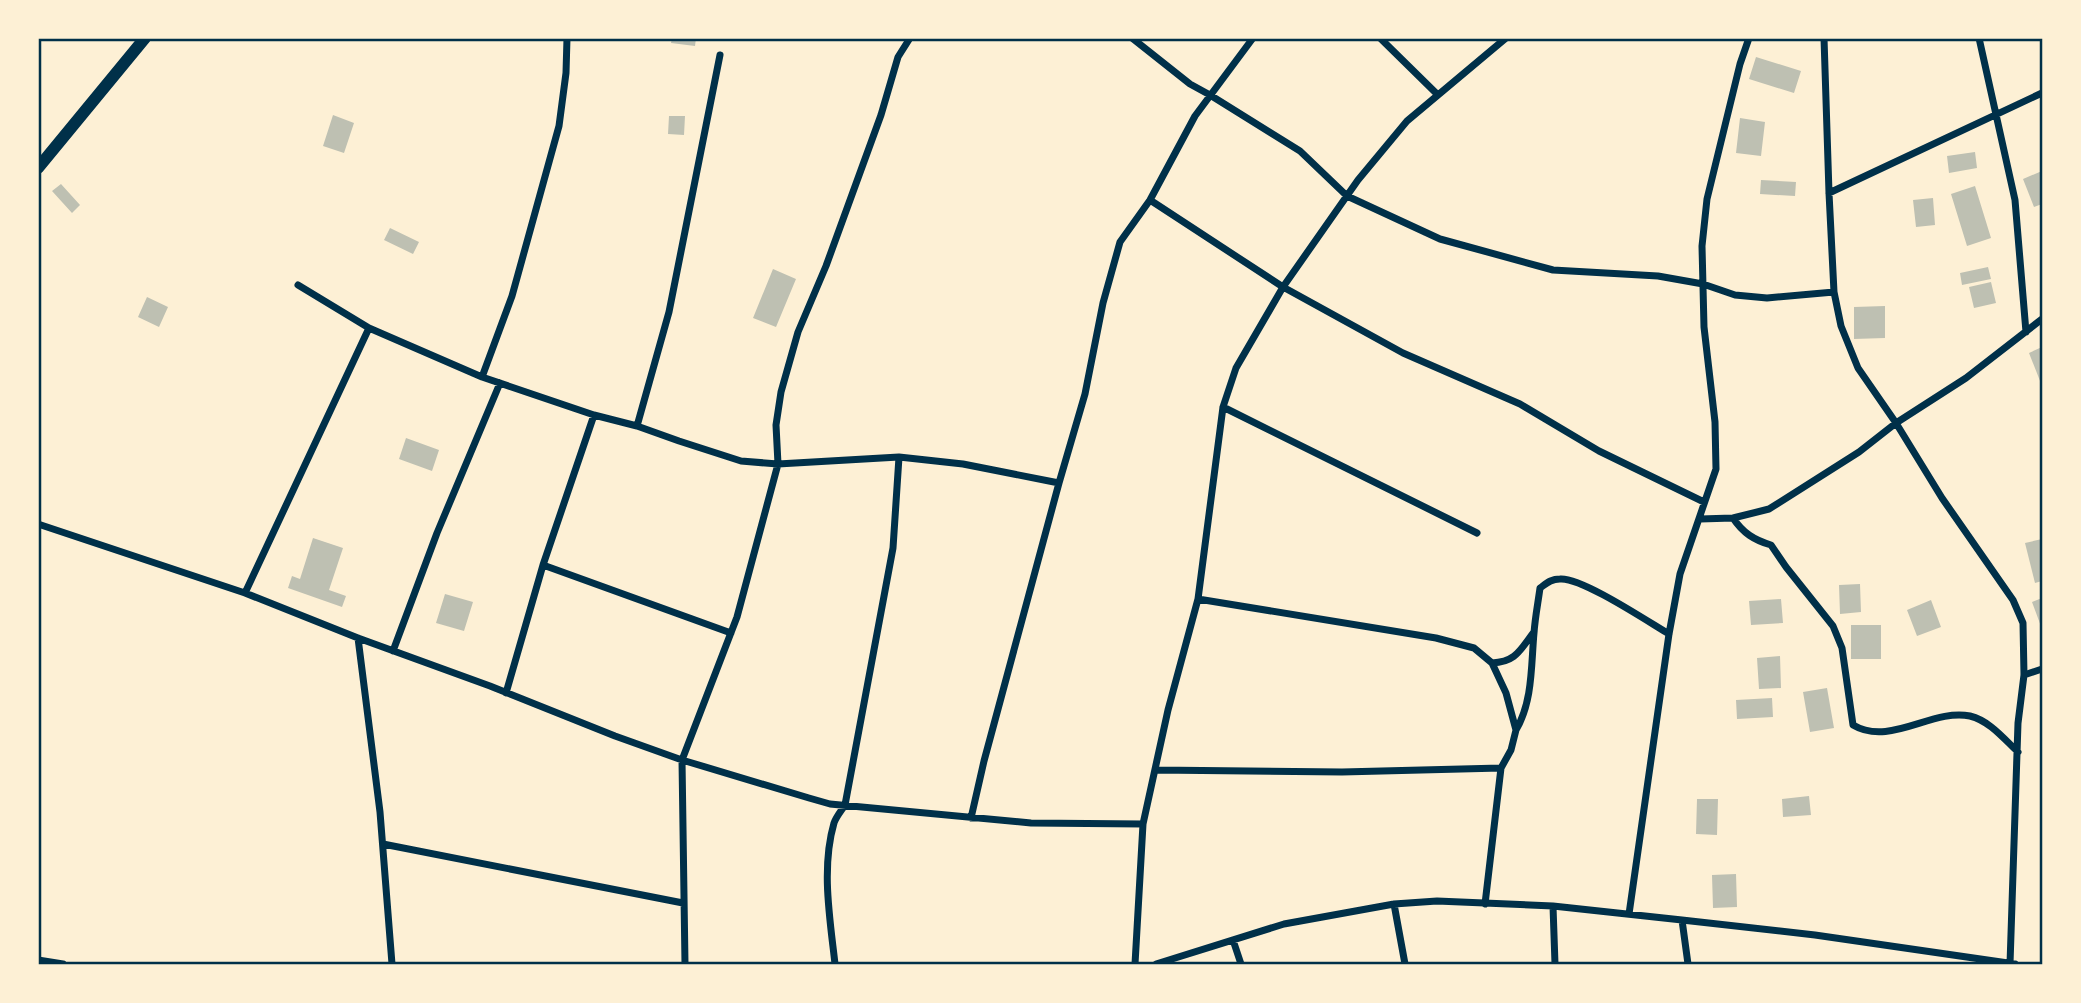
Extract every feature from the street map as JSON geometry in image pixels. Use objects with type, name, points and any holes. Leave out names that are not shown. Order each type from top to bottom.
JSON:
[{"type":"main road","points":[[38,168],[145,38]]},
{"type":"street","points":[[482,377],[512,296],[559,126],[566,74],[567,38]]},
{"type":"street","points":[[685,964],[682,760],[737,617],[778,464],[776,425],[781,392],[798,332],[826,266],[872,140],[898,57],[910,38]]},
{"type":"street","points":[[1132,38],[1190,84],[1300,151],[1347,196],[1440,239],[1553,270],[1658,276],[1703,284],[1735,295],[1767,298],[1834,292]]},
{"type":"street","points":[[971,818],[984,761],[1085,394],[1103,303],[1120,242],[1150,200],[1195,116],[1253,38]]},
{"type":"street","points":[[1380,38],[1438,95]]},
{"type":"street","points":[[1135,964],[1143,824],[1168,709],[1198,599],[1223,407],[1236,368],[1283,286],[1347,196],[1407,121],[1506,38]]},
{"type":"street","points":[[1629,914],[1680,574],[1716,469],[1715,422],[1704,327],[1702,246],[1707,199],[1740,64],[1749,38]]},
{"type":"street","points":[[1157,964],[1283,924],[1394,904],[1437,901],[1553,906],[1629,914],[1815,935],[2012,964],[2018,723],[2024,675],[2023,623],[2014,600],[1942,498],[1858,368],[1840,326],[1834,292],[1824,38]]},
{"type":"street","points":[[1979,38],[2015,200],[2026,332]]},
{"type":"street","points":[[637,426],[668,312],[720,55]]},
{"type":"street","points":[[1829,193],[2042,93]]},
{"type":"street","points":[[1150,200],[1283,286],[1403,353],[1520,404],[1599,451],[1704,502]]},
{"type":"street","points":[[298,285],[369,328],[482,377],[741,461],[778,464],[899,457],[963,464],[1059,483]]},
{"type":"street","points":[[1700,519],[1732,518],[1769,509],[1966,379],[2042,319]]},
{"type":"street","points":[[245,593],[369,328]]},
{"type":"street","points":[[393,651],[437,533],[500,383]]},
{"type":"street","points":[[1223,407],[1478,533]]},
{"type":"street","points":[[506,693],[543,565],[594,415]]},
{"type":"street","points":[[835,964],[828,899],[829,850],[835,821],[845,805],[893,548],[899,457]]},
{"type":"street","points":[[1732,518],[1740,529],[1756,541],[1771,545],[1833,626],[1842,648],[1853,725],[1864,732],[1902,729],[1938,719],[1971,716],[1989,724],[2018,752]]},
{"type":"street","points":[[38,524],[245,593],[682,760],[830,804],[1031,823],[1143,824]]},
{"type":"street","points":[[543,565],[731,633]]},
{"type":"street","points":[[1485,904],[1501,768],[1524,716],[1533,669],[1534,632],[1540,588],[1549,580],[1562,578],[1579,582],[1669,634]]},
{"type":"street","points":[[1198,599],[1436,638],[1474,648],[1492,663],[1506,693],[1516,730]]},
{"type":"street","points":[[1492,663],[1506,662],[1516,656],[1534,632]]},
{"type":"street","points":[[358,638],[383,844],[393,964]]},
{"type":"street","points":[[2024,675],[2042,669]]},
{"type":"street","points":[[1155,770],[1342,772],[1501,768]]},
{"type":"street","points":[[383,844],[683,903]]},
{"type":"street","points":[[1394,904],[1405,964]]},
{"type":"street","points":[[1553,906],[1556,964]]},
{"type":"street","points":[[1682,920],[1688,964]]},
{"type":"street","points":[[1233,940],[1241,964]]},
{"type":"street","points":[[38,960],[63,964]]},
{"type":"building","points":[[672,38],[696,38],[695,46],[671,43]]},
{"type":"building","points":[[1756,57],[1801,71],[1794,93],[1749,79]]},
{"type":"building","points":[[333,115],[354,123],[344,153],[323,146]]},
{"type":"building","points":[[669,116],[685,116],[684,135],[668,134]]},
{"type":"building","points":[[1740,118],[1765,122],[1761,156],[1736,153]]},
{"type":"building","points":[[1975,152],[1977,168],[1949,173],[1947,156]]},
{"type":"building","points":[[2042,171],[2042,204],[2034,207],[2023,179]]},
{"type":"building","points":[[1761,180],[1796,182],[1795,196],[1760,194]]},
{"type":"building","points":[[61,184],[80,205],[72,213],[52,191]]},
{"type":"building","points":[[1975,186],[1991,238],[1967,246],[1951,194]]},
{"type":"building","points":[[1933,198],[1935,225],[1916,227],[1913,200]]},
{"type":"building","points":[[390,228],[419,242],[413,254],[384,240]]},
{"type":"building","points":[[1988,267],[1991,279],[1962,285],[1960,273]]},
{"type":"building","points":[[773,269],[796,279],[776,327],[753,318]]},
{"type":"building","points":[[1991,282],[1996,303],[1974,308],[1969,287]]},
{"type":"building","points":[[147,297],[168,307],[159,327],[138,317]]},
{"type":"building","points":[[1885,306],[1885,338],[1854,339],[1854,307]]},
{"type":"building","points":[[2042,347],[2042,386],[2029,353]]},
{"type":"building","points":[[406,438],[439,450],[432,471],[399,459]]},
{"type":"building","points":[[313,538],[343,548],[329,590],[346,596],[342,607],[288,588],[292,576],[300,579]]},
{"type":"building","points":[[2042,539],[2042,581],[2035,583],[2025,543]]},
{"type":"building","points":[[1860,584],[1861,612],[1840,614],[1839,585]]},
{"type":"building","points":[[445,594],[473,602],[464,631],[436,623]]},
{"type":"building","points":[[2042,598],[2042,629],[2032,602]]},
{"type":"building","points":[[1781,599],[1783,623],[1751,625],[1749,601]]},
{"type":"building","points":[[1931,600],[1941,627],[1917,636],[1907,610]]},
{"type":"building","points":[[1851,625],[1881,625],[1881,659],[1851,659]]},
{"type":"building","points":[[1780,656],[1781,688],[1759,689],[1757,658]]},
{"type":"building","points":[[1827,688],[1834,728],[1810,732],[1803,692]]},
{"type":"building","points":[[1772,698],[1773,717],[1737,719],[1736,700]]},
{"type":"building","points":[[1809,796],[1811,815],[1783,817],[1782,799]]},
{"type":"building","points":[[1697,799],[1718,799],[1717,835],[1696,834]]},
{"type":"building","points":[[1736,874],[1737,907],[1713,908],[1712,875]]}]
